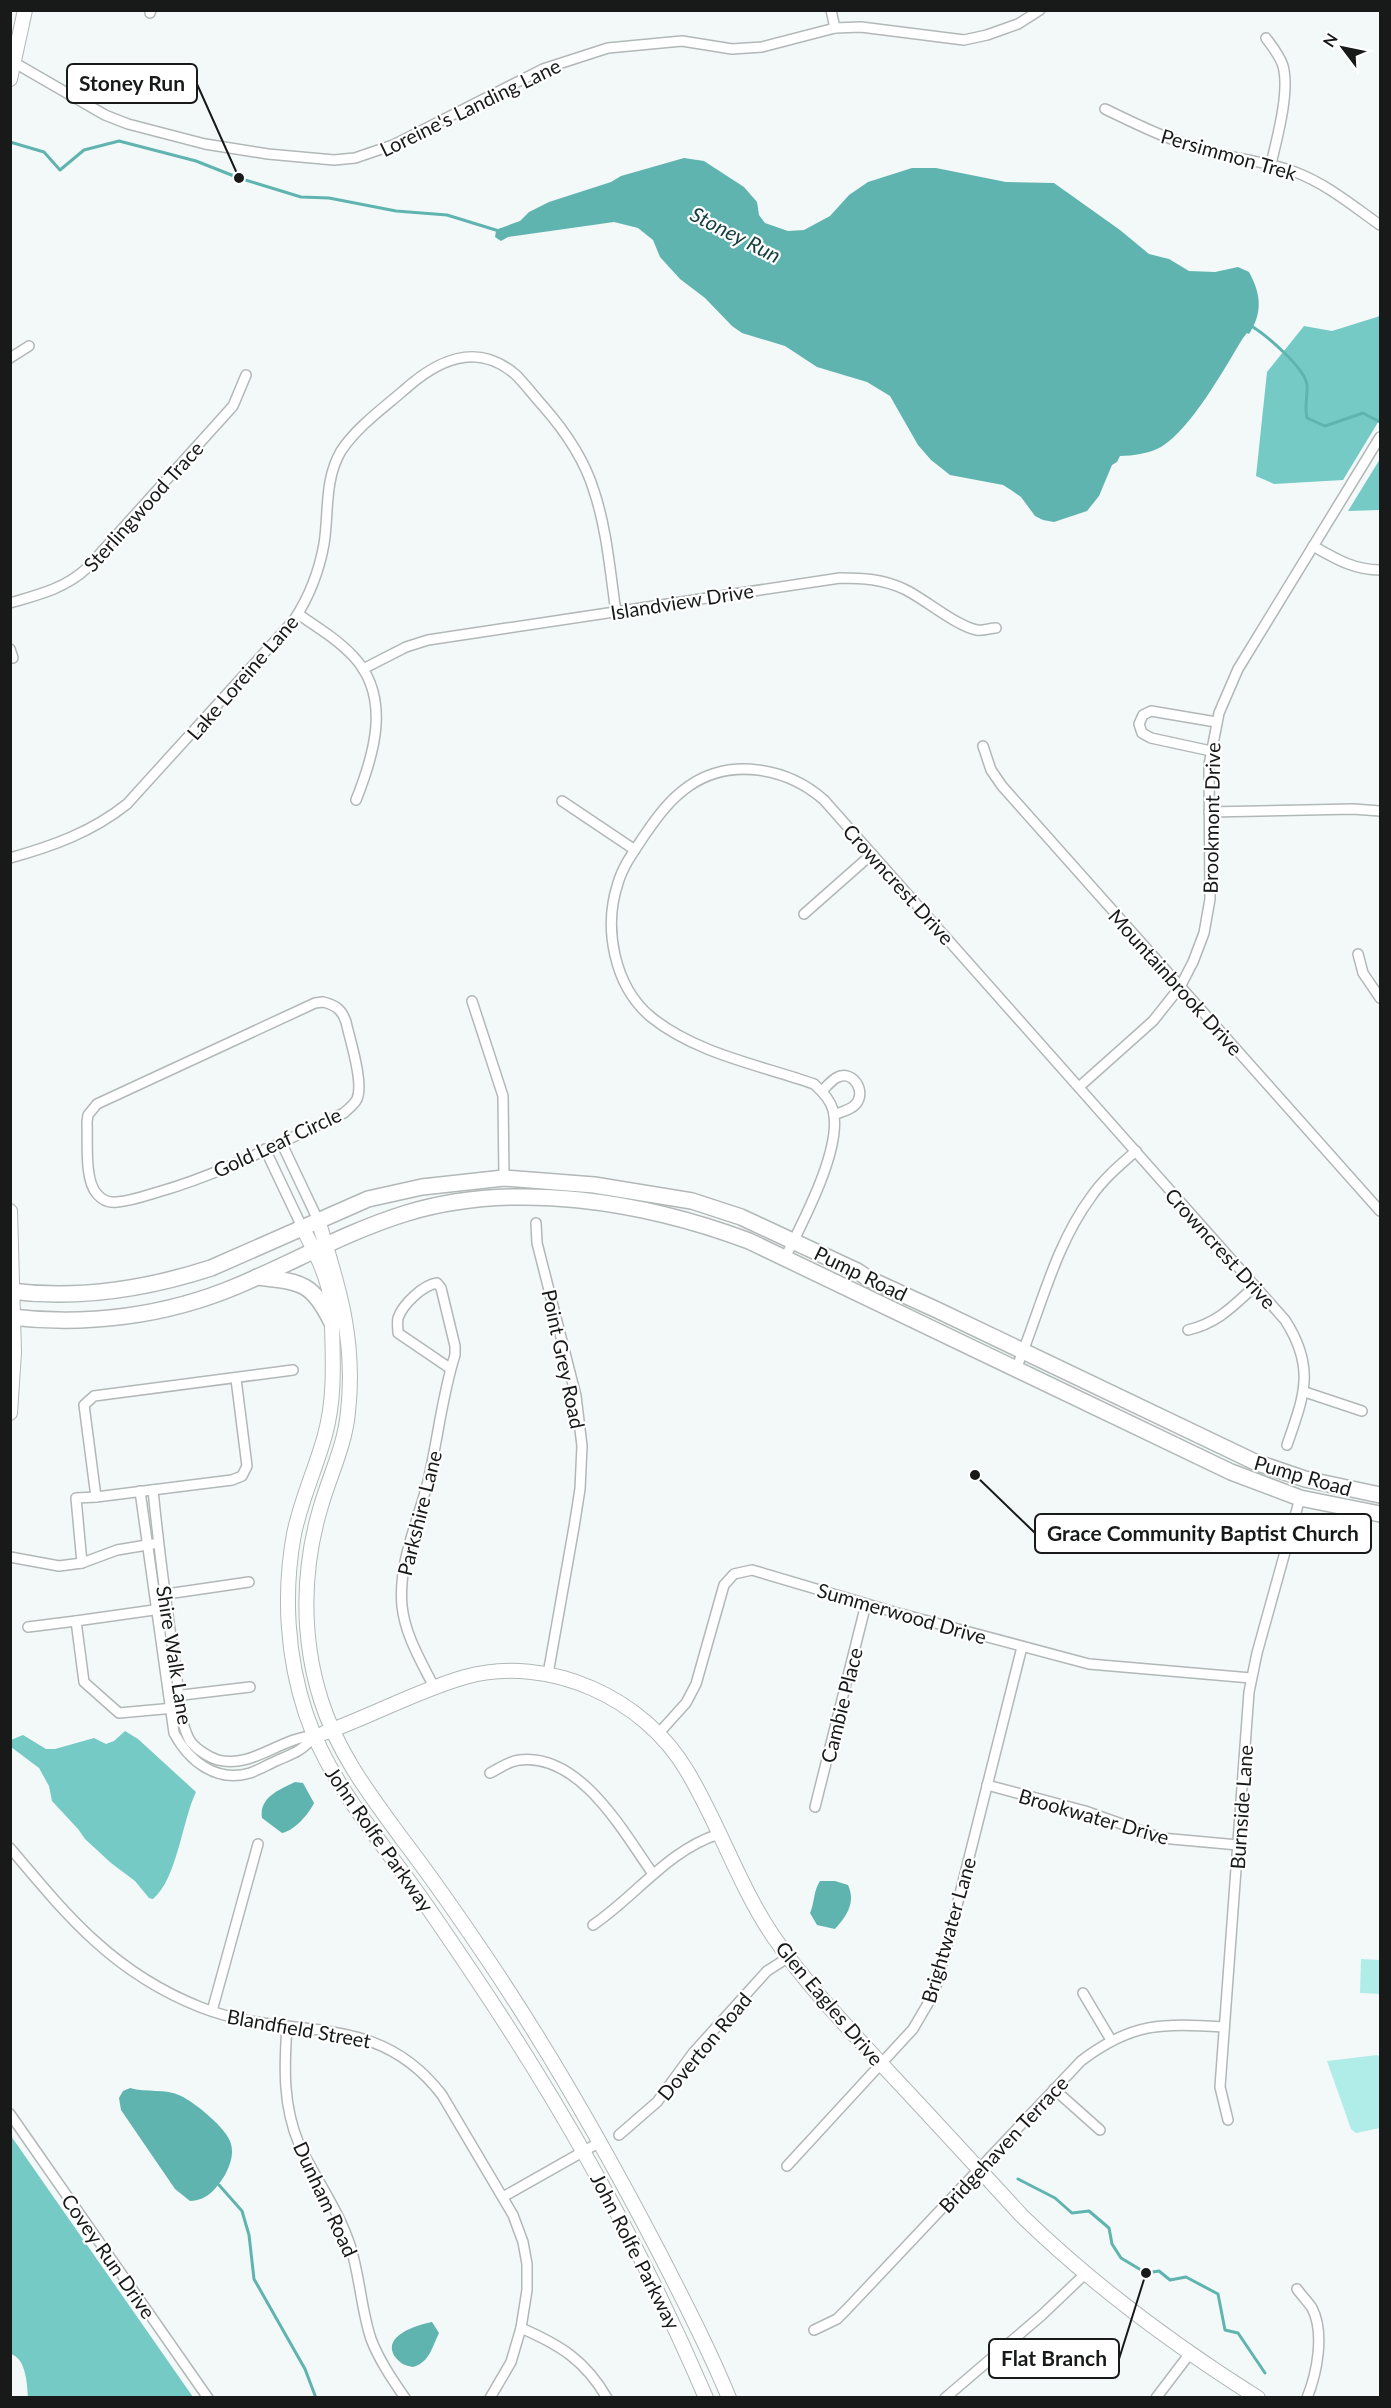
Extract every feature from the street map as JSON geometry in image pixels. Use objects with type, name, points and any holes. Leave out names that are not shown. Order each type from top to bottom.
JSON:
[{"type":"main road","points":[[10,79],[25,10]]},
{"type":"main road","name":"Pump Road","points":[[302,1227],[368,1199],[392,1193],[456,1182],[504,1178],[612,1188],[692,1201],[741,1217],[794,1241],[869,1279],[1255,1462],[1305,1479],[1380,1495]]},
{"type":"main road","name":"Pump Road","points":[[320,1249],[369,1226],[435,1206],[490,1199],[531,1198],[608,1205],[678,1218],[749,1241],[1231,1473],[1300,1498],[1380,1515]]},
{"type":"main road","points":[[10,1211],[14,1352],[10,1413]]},
{"type":"main road","points":[[318,1220],[320,1249]]},
{"type":"main road","points":[[12,1291],[60,1294],[100,1293],[151,1285],[211,1268],[302,1227],[320,1249]]},
{"type":"main road","points":[[12,1317],[63,1320],[128,1316],[195,1301],[320,1249]]},
{"type":"main road","name":"John Rolfe Parkway","points":[[320,1249],[333,1309],[334,1364],[330,1412],[320,1452],[297,1521],[289,1581],[288,1609],[292,1656],[300,1694],[314,1736],[338,1784],[520,2045],[584,2151],[678,2332],[706,2397]]},
{"type":"main road","name":"John Rolfe Parkway","points":[[320,1249],[337,1279],[346,1318],[349,1365],[348,1412],[340,1451],[315,1528],[306,1602],[315,1677],[332,1730],[365,1790],[486,1957],[600,2142],[671,2276],[729,2397]]},
{"type":"main road","points":[[257,1277],[286,1280],[305,1286],[319,1299],[332,1323]]},
{"type":"main road","name":"Glen Eagles Drive","points":[[314,1736],[434,1687],[467,1676],[500,1671],[548,1674],[591,1687],[638,1715],[658,1734],[687,1771],[754,1904],[789,1958],[828,2007],[1022,2216],[1086,2274],[1191,2352],[1258,2397]]},
{"type":"street","points":[[831,10],[835,28]]},
{"type":"street","name":"Loreine's Landing Lane","points":[[15,63],[105,115],[128,124],[205,144],[268,154],[334,160],[355,158],[393,145],[543,69],[608,48],[682,40],[732,49],[762,47],[835,28],[861,27],[964,40],[1018,24],[1040,10]]},
{"type":"street","points":[[1266,38],[1282,63],[1284,74],[1272,164]]},
{"type":"street","name":"Persimmon Trek","points":[[1105,109],[1139,126],[1190,146],[1272,164],[1297,172],[1320,184],[1380,225]]},
{"type":"street","points":[[10,358],[29,346]]},
{"type":"street","name":"Lake Loreine Lane","points":[[10,858],[81,834],[101,823],[127,804],[207,719],[298,614],[314,581],[320,562],[330,482],[340,454],[363,427],[428,369],[442,362],[463,357],[491,361],[514,374],[566,433],[594,490],[606,541],[616,612]]},
{"type":"street","name":"Sterlingwood Trace","points":[[10,603],[51,591],[80,575],[233,406],[246,375]]},
{"type":"street","name":"Brookmont Drive","points":[[1079,1087],[1154,1021],[1180,987],[1201,943],[1208,917],[1211,878],[1208,781],[1211,751],[1216,722],[1227,690],[1379,439]]},
{"type":"street","points":[[1313,546],[1347,565],[1360,569],[1380,570]]},
{"type":"street","name":"Islandview Drive","points":[[363,669],[406,647],[428,640],[825,579],[857,578],[888,583],[902,588],[978,630],[996,628]]},
{"type":"street","points":[[298,614],[333,638],[352,655],[363,669],[372,691],[377,724],[374,751],[356,800]]},
{"type":"street","points":[[1211,751],[1150,738],[1142,733],[1139,724],[1143,715],[1151,711],[1216,722]]},
{"type":"street","name":"Mountainbrook Drive","points":[[983,746],[991,770],[1002,786],[1380,1211]]},
{"type":"street","name":"Crowncrest Drive","points":[[822,1091],[814,1084],[682,1039],[652,1018],[639,1004],[621,974],[614,953],[611,924],[614,898],[618,882],[634,850],[666,806],[691,784],[722,772],[744,769],[778,774],[809,789],[824,800],[1255,1286],[1294,1334],[1302,1355],[1305,1392],[1287,1445]]},
{"type":"street","points":[[562,801],[634,850]]},
{"type":"street","points":[[1209,812],[1353,808],[1380,811]]},
{"type":"street","points":[[804,914],[872,854]]},
{"type":"street","points":[[1358,954],[1363,973],[1380,998]]},
{"type":"street","points":[[472,1001],[503,1096],[504,1178]]},
{"type":"street","name":"Gold Leaf Circle","points":[[315,1003],[332,1004],[343,1014],[346,1022],[359,1083],[357,1100],[344,1113],[265,1149],[173,1188],[132,1200],[110,1202],[97,1195],[90,1182],[88,1115],[97,1104],[105,1100],[315,1003]]},
{"type":"street","points":[[785,1258],[809,1211],[833,1136],[833,1108],[822,1091],[835,1078],[851,1077],[858,1085],[860,1095],[855,1105],[834,1115]]},
{"type":"street","points":[[281,1142],[318,1220]]},
{"type":"street","points":[[265,1149],[302,1227]]},
{"type":"street","points":[[1016,1369],[1075,1221],[1100,1185],[1136,1151]]},
{"type":"street","name":"Point Grey Road","points":[[536,1223],[537,1243],[576,1396],[582,1446],[580,1489],[548,1674]]},
{"type":"street","name":"Parkshire Lane","points":[[434,1687],[408,1636],[402,1609],[401,1585],[404,1562],[429,1475],[451,1369],[455,1346],[441,1288],[437,1283],[433,1283],[427,1285],[403,1309],[398,1320],[398,1333],[451,1369]]},
{"type":"street","points":[[1188,1330],[1215,1321],[1255,1286]]},
{"type":"street","points":[[96,1497],[84,1405],[94,1396],[293,1370]]},
{"type":"street","points":[[82,1563],[76,1498],[232,1480],[242,1476],[247,1466],[236,1379]]},
{"type":"street","points":[[1305,1392],[1362,1411]]},
{"type":"street","name":"Shire Walk Lane","points":[[153,1490],[160,1595]]},
{"type":"street","name":"Shire Walk Lane","points":[[140,1491],[148,1545],[160,1595],[182,1718],[190,1740],[204,1754],[218,1760],[236,1762],[250,1759],[299,1737],[314,1736]]},
{"type":"street","name":"Burnside Lane","points":[[1228,2120],[1220,2087],[1251,1678],[1300,1498]]},
{"type":"street","points":[[10,1557],[59,1566],[82,1563],[117,1550],[158,1543]]},
{"type":"street","name":"Summerwood Drive","points":[[658,1734],[692,1694],[721,1591],[734,1574],[752,1570],[1022,1647],[1099,1665],[1251,1678]]},
{"type":"street","points":[[160,1595],[249,1582]]},
{"type":"street","name":"Cambie Place","points":[[815,1807],[866,1604]]},
{"type":"street","points":[[28,1627],[162,1609]]},
{"type":"street","name":"Shire Walk Lane","points":[[162,1609],[174,1733],[191,1760],[205,1769],[221,1774],[249,1773],[305,1748],[314,1736]]},
{"type":"street","points":[[76,1621],[84,1682],[119,1713],[181,1707]]},
{"type":"street","name":"Brightwater Lane","points":[[787,2166],[913,2029],[930,2000],[938,1981],[1022,1647]]},
{"type":"street","points":[[169,1697],[250,1687]]},
{"type":"street","points":[[490,1773],[507,1763],[526,1759],[543,1762],[568,1772],[588,1787],[599,1799],[653,1874]]},
{"type":"street","name":"Brookwater Drive","points":[[987,1785],[1085,1811],[1161,1838],[1238,1845]]},
{"type":"street","points":[[593,1925],[612,1913],[653,1874],[696,1842],[719,1834]]},
{"type":"street","points":[[212,2011],[258,1844]]},
{"type":"street","name":"Blandfield Street","points":[[10,1848],[71,1920],[117,1962],[165,1991],[212,2011],[256,2023],[361,2037],[388,2047],[414,2064],[442,2095],[517,2224],[527,2264],[528,2283],[521,2328],[511,2362],[490,2397]]},
{"type":"street","name":"Doverton Road","points":[[619,2135],[657,2102],[693,2052],[767,1971],[789,1958]]},
{"type":"street","points":[[1083,1993],[1111,2040]]},
{"type":"street","name":"Bridgehaven Terrace","points":[[814,2330],[837,2319],[847,2309],[1082,2061],[1111,2040],[1151,2026],[1178,2024],[1224,2027]]},
{"type":"street","name":"Dunham Road","points":[[287,2027],[284,2076],[291,2119],[299,2142],[334,2206],[350,2246],[371,2338],[384,2365],[405,2397]]},
{"type":"street","points":[[1054,2089],[1100,2130]]},
{"type":"street","name":"Covey Run Drive","points":[[10,2114],[208,2397]]},
{"type":"street","points":[[503,2198],[600,2142]]},
{"type":"street","points":[[945,2397],[1042,2315],[1086,2274]]},
{"type":"street","points":[[1297,2289],[1311,2307],[1317,2326],[1317,2359],[1307,2397]]},
{"type":"street","points":[[521,2328],[556,2344],[576,2358],[588,2370],[607,2397]]},
{"type":"street","points":[[1156,2397],[1191,2352]]},
{"type":"shaded area","points":[[1380,316],[1380,419],[1343,480],[1274,484],[1256,476],[1267,372],[1304,326],[1332,331]]},
{"type":"shaded area","points":[[1380,459],[1380,510],[1348,511]]},
{"type":"shaded area","points":[[125,1731],[138,1739],[196,1792],[168,1878],[153,1899],[149,1898],[135,1881],[85,1839],[52,1801],[49,1786],[39,1768],[11,1747],[11,1740],[23,1735],[46,1749],[55,1749],[94,1738],[106,1744],[114,1741]]},
{"type":"shaded area","points":[[1361,1959],[1380,1960],[1380,1994],[1360,1993]]},
{"type":"shaded area","points":[[1377,2055],[1380,2057],[1380,2128],[1356,2133],[1351,2129],[1327,2061]]},
{"type":"shaded area","points":[[10,2136],[193,2397],[28,2397],[23,2366],[11,2354]]},
{"type":"water","points":[[684,158],[704,161],[744,187],[757,202],[759,215],[765,223],[788,231],[804,230],[830,216],[849,195],[868,182],[912,168],[936,168],[1006,182],[1054,183],[1120,230],[1149,254],[1169,259],[1189,271],[1215,272],[1238,267],[1249,272],[1258,295],[1257,318],[1249,334],[1247,333],[1243,338],[1196,412],[1173,438],[1152,451],[1120,456],[1112,465],[1099,496],[1087,511],[1054,522],[1043,520],[1035,516],[1021,497],[1003,485],[950,475],[931,460],[918,445],[890,396],[867,382],[817,367],[785,346],[742,333],[732,326],[705,298],[680,279],[660,257],[653,240],[638,228],[614,222],[508,237],[501,241],[495,237],[498,229],[520,221],[529,212],[549,202],[611,182],[621,176]]},
{"type":"water","points":[[295,1782],[303,1783],[314,1803],[301,1821],[287,1832],[282,1833],[262,1818],[262,1811],[271,1795]]},
{"type":"water","points":[[820,1881],[835,1881],[848,1885],[850,1891],[849,1909],[835,1929],[817,1925],[810,1913]]},
{"type":"water","points":[[130,2088],[169,2092],[181,2096],[202,2110],[229,2138],[232,2152],[225,2175],[218,2185],[202,2199],[190,2201],[175,2189],[121,2110],[119,2098],[123,2091]]},
{"type":"water","points":[[432,2322],[439,2333],[427,2358],[413,2367],[400,2362],[392,2350],[396,2338],[410,2329]]},
{"type":"waterway","name":"Stoney Run","points":[[10,142],[44,152],[60,170],[84,150],[119,141],[196,161],[239,178],[301,197],[329,198],[396,211],[447,215],[499,231]]},
{"type":"waterway","name":"Stoney Run","points":[[1253,327],[1284,353],[1305,378],[1307,418],[1325,426],[1363,413],[1380,422]]},
{"type":"waterway","points":[[1018,2179],[1055,2198],[1072,2213],[1089,2211],[1109,2228],[1112,2244],[1121,2258],[1146,2273],[1159,2271],[1170,2280],[1186,2277],[1218,2294],[1225,2330],[1238,2333],[1265,2373]]},
{"type":"waterway","points":[[219,2185],[242,2211],[249,2235],[254,2279],[305,2369],[316,2398]]},
{"type":"place","name":"Stoney Run","points":[[239,178]]},
{"type":"place","name":"Grace Community Baptist Church","points":[[975,1475]]},
{"type":"place","name":"Flat Branch","points":[[1146,2273]]}]
